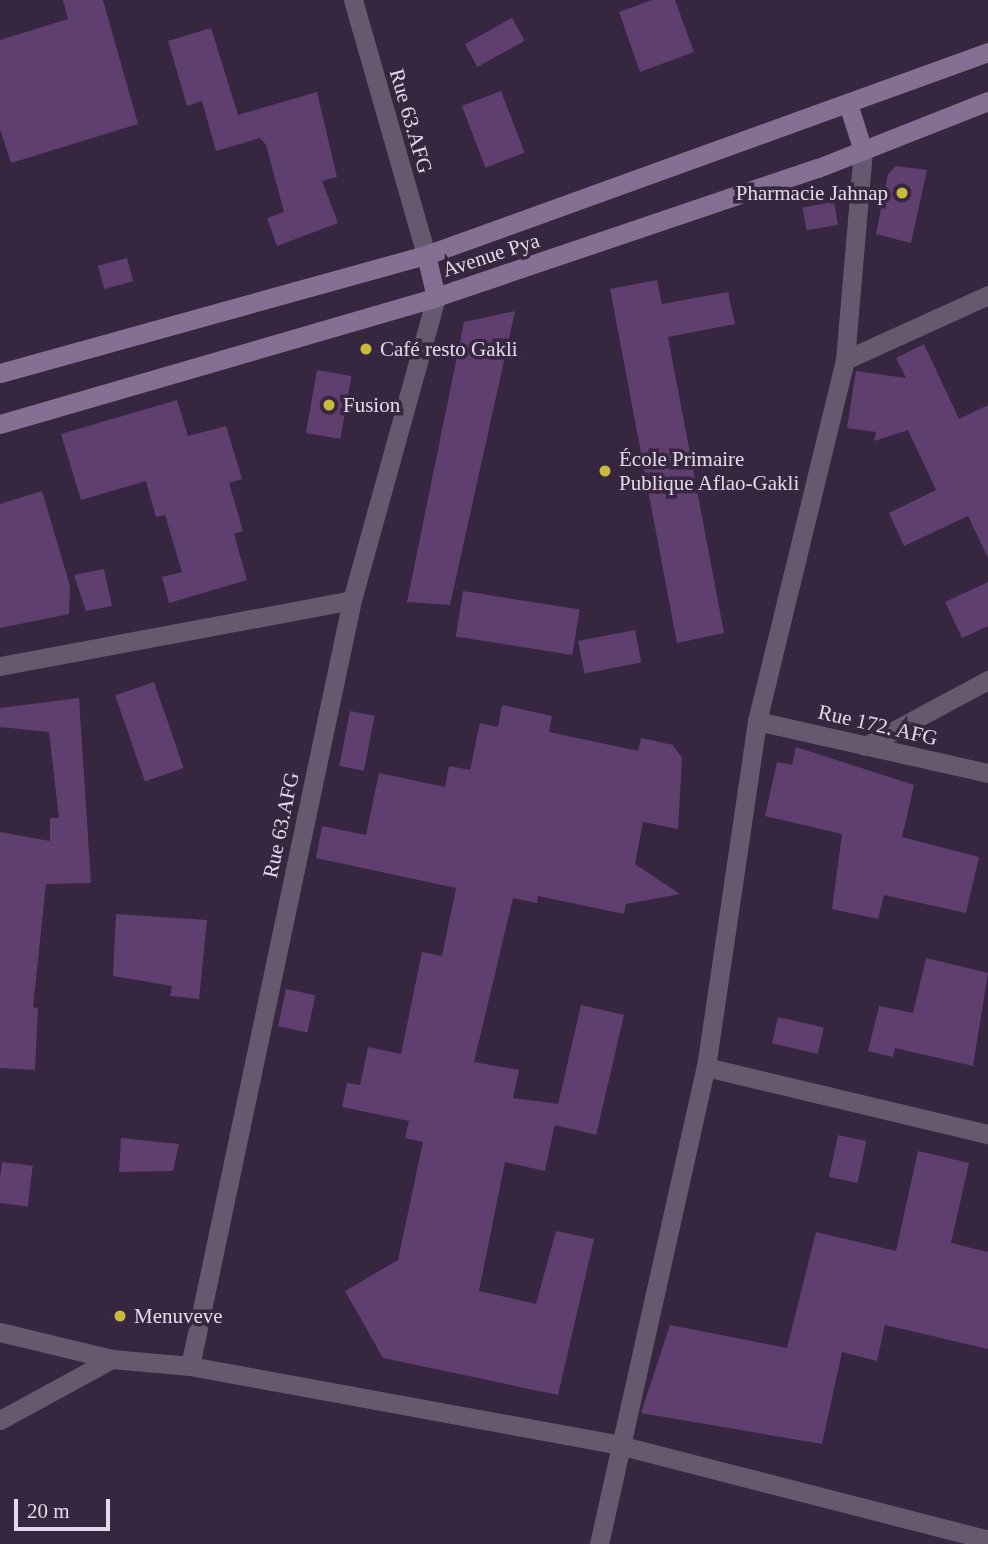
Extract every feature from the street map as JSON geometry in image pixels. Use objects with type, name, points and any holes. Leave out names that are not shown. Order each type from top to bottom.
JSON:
[{"type":"main road","name":"Avenue Pya","points":[[0,373],[426,255],[849,107],[988,52]]},
{"type":"main road","name":"Avenue Pya","points":[[0,424],[436,297],[863,151],[988,101]]},
{"type":"main road","points":[[849,107],[863,151]]},
{"type":"main road","points":[[426,255],[436,297]]},
{"type":"street","name":"Rue 63.AFG","points":[[353,0],[426,255]]},
{"type":"street","points":[[599,1544],[619,1445],[706,1067],[757,721],[845,360],[863,151]]},
{"type":"street","points":[[845,360],[988,295]]},
{"type":"street","name":"Rue 63.AFG","points":[[190,1366],[352,600],[436,297]]},
{"type":"street","points":[[0,666],[352,600]]},
{"type":"street","points":[[865,746],[988,680]]},
{"type":"street","name":"Rue 172. AFG","points":[[757,721],[988,773]]},
{"type":"street","points":[[706,1067],[988,1134]]},
{"type":"street","points":[[0,1332],[112,1359],[190,1366],[619,1445],[988,1540]]},
{"type":"street","points":[[0,1420],[112,1359]]},
{"type":"building","points":[[63,0],[103,0],[138,124],[11,163],[0,129],[0,40],[68,19]]},
{"type":"building","points":[[652,0],[675,0],[694,52],[640,72],[619,12]]},
{"type":"building","points":[[512,18],[525,41],[477,67],[465,44]]},
{"type":"building","points":[[211,28],[238,115],[317,92],[337,177],[322,181],[338,223],[277,246],[267,218],[284,212],[266,145],[260,138],[216,151],[202,101],[187,106],[168,41]]},
{"type":"building","points":[[501,91],[525,153],[485,168],[462,106]]},
{"type":"building","points":[[896,166],[927,170],[911,243],[876,234],[888,174]]},
{"type":"building","points":[[834,202],[838,225],[806,230],[802,208]]},
{"type":"building","points":[[127,258],[133,281],[104,289],[98,266]]},
{"type":"building","points":[[657,280],[662,304],[728,292],[735,324],[668,337],[724,633],[677,643],[610,289]]},
{"type":"building","points":[[515,311],[450,605],[407,602],[464,322]]},
{"type":"building","points":[[924,344],[959,419],[988,405],[988,558],[968,516],[904,546],[889,513],[936,490],[908,430],[874,441],[876,432],[847,428],[856,371],[906,378],[896,358]]},
{"type":"building","name":"Fusion","points":[[317,370],[351,376],[340,439],[306,433]]},
{"type":"building","points":[[177,400],[188,436],[226,426],[242,479],[229,483],[243,531],[234,534],[247,580],[169,603],[162,577],[182,572],[165,515],[156,517],[146,481],[81,500],[61,434]]},
{"type":"building","points":[[42,491],[70,586],[69,614],[0,628],[0,504]]},
{"type":"building","points":[[104,569],[112,606],[86,611],[74,575]]},
{"type":"building","points":[[988,582],[988,626],[962,638],[945,602]]},
{"type":"building","points":[[463,591],[580,609],[572,655],[456,636]]},
{"type":"building","points":[[635,630],[641,662],[584,673],[578,641]]},
{"type":"building","points":[[154,682],[184,768],[145,781],[115,695]]},
{"type":"building","points":[[79,698],[91,883],[46,884],[33,1007],[38,1008],[35,1070],[0,1068],[0,832],[50,841],[50,818],[59,818],[49,732],[0,727],[0,708]]},
{"type":"building","points":[[502,705],[552,716],[549,732],[638,751],[641,738],[673,745],[682,758],[678,829],[643,822],[635,864],[680,894],[626,904],[624,914],[538,896],[537,903],[513,898],[474,1062],[519,1070],[513,1098],[559,1104],[545,1171],[505,1162],[479,1291],[536,1304],[556,1231],[594,1239],[558,1395],[383,1358],[345,1291],[398,1260],[423,1142],[405,1138],[409,1121],[342,1107],[347,1083],[360,1085],[368,1047],[401,1054],[422,952],[442,956],[456,888],[316,858],[322,826],[366,835],[379,773],[445,787],[449,766],[470,770],[480,723],[498,727]]},
{"type":"building","points":[[350,711],[375,716],[364,771],[339,766]]},
{"type":"building","points":[[796,747],[914,785],[902,837],[979,857],[966,913],[884,895],[878,919],[832,909],[842,834],[765,816],[777,762],[792,765]]},
{"type":"building","points":[[116,914],[207,920],[199,999],[170,996],[172,986],[113,976]]},
{"type":"building","points":[[926,958],[988,973],[973,1066],[895,1048],[893,1057],[868,1051],[879,1006],[913,1013]]},
{"type":"building","points":[[286,989],[315,995],[307,1032],[278,1026]]},
{"type":"building","points":[[581,1005],[624,1015],[596,1135],[553,1125]]},
{"type":"building","points":[[778,1017],[824,1028],[818,1054],[772,1043]]},
{"type":"building","points":[[838,1135],[866,1141],[857,1183],[829,1177]]},
{"type":"building","points":[[121,1138],[179,1144],[173,1171],[119,1172]]},
{"type":"building","points":[[918,1151],[969,1163],[951,1243],[988,1252],[988,1349],[885,1325],[877,1361],[842,1352],[822,1444],[641,1413],[670,1325],[787,1348],[816,1232],[896,1251]]},
{"type":"building","points":[[2,1162],[33,1166],[28,1206],[0,1203]]},
{"type":"place","name":"Pharmacie Jahnap","points":[[902,193]]},
{"type":"place","name":"Café resto Gakli","points":[[366,349]]},
{"type":"place","name":"Fusion","points":[[329,405]]},
{"type":"place","name":"École Primaire Publique Aflao-Gakli","points":[[605,471]]},
{"type":"place","name":"Menuveve","points":[[120,1316]]}]
